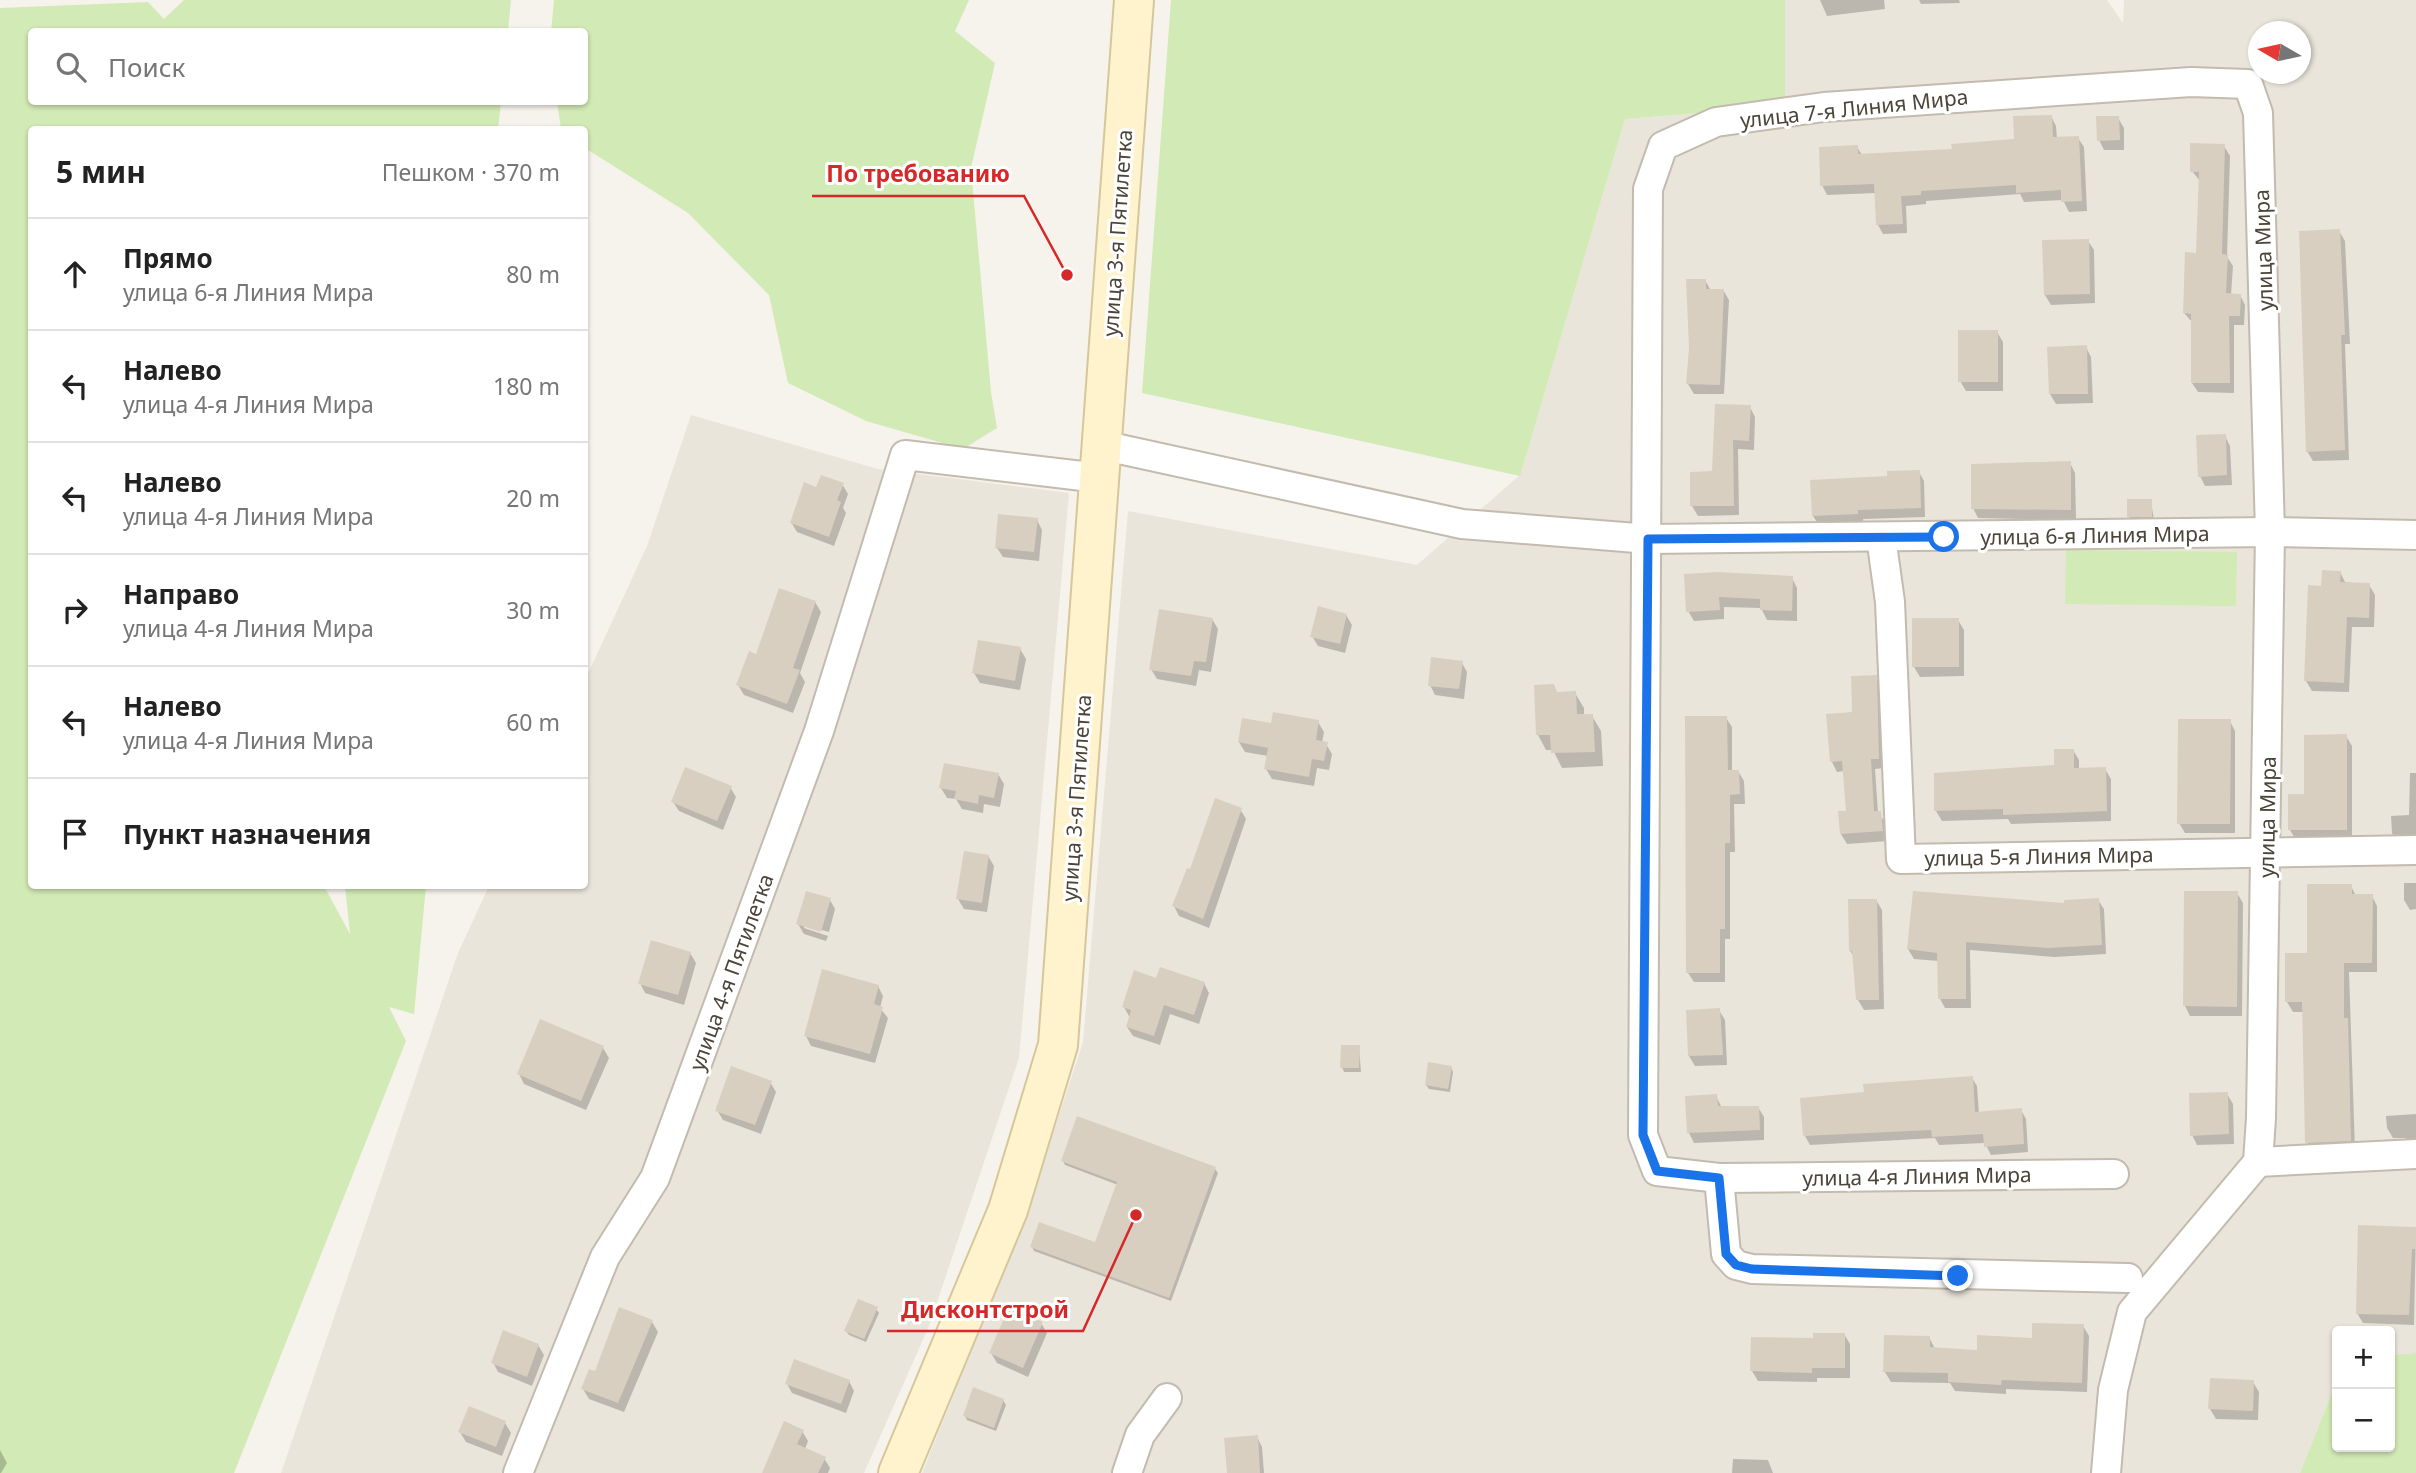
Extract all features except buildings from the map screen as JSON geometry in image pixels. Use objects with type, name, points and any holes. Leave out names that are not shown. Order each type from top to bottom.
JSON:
[{"type":"main road","name":"улица 3-я Пятилетка","points":[[898,1473],[1008,1210],[1058,1045],[1134,0]]},
{"type":"street","name":"улица 7-я Линия Мира","points":[[1648,539],[1648,189],[1663,146],[1716,122],[1824,107],[2191,82],[2248,84],[2258,113]]},
{"type":"street","name":"улица Мира","points":[[2258,113],[2270,532],[2262,1118],[2258,1162]]},
{"type":"street","name":"улица 6-я Линия Мира","points":[[905,455],[1100,462],[1462,524],[1648,539],[2270,532],[2416,535]]},
{"type":"street","name":"улица 4-я Пятилетка","points":[[518,1473],[606,1257],[656,1178],[819,731],[905,455]]},
{"type":"street","name":"улица 5-я Линия Мира","points":[[1881,537],[1890,602],[1900,859],[2416,850]]},
{"type":"street","name":"улица 4-я Линия Мира","points":[[1648,539],[1643,1135],[1657,1171],[1719,1178],[2114,1174]]},
{"type":"street","points":[[2106,1473],[2113,1390],[2132,1312],[2258,1162],[2416,1154]]},
{"type":"street","points":[[1719,1178],[1726,1254],[1736,1265],[1752,1269],[2056,1279],[2128,1278]]},
{"type":"street","points":[[1127,1473],[1140,1435],[1167,1398]]},
{"type":"shaded area","points":[[1785,0],[2107,0],[2123,23],[2124,0],[2416,0],[2416,1353],[2395,1355],[2395,1326],[2332,1326],[2332,1393],[2300,1473],[922,1473],[1024,1222],[1083,1042],[1128,511],[1417,565],[1520,475],[1625,119],[1785,106]]},
{"type":"shaded area","points":[[691,415],[878,469],[1069,493],[1019,1058],[929,1326],[864,1473],[281,1473],[458,953],[488,889],[588,889],[588,674],[647,546]]},
{"type":"green space","points":[[184,0],[511,0],[508,28],[28,28],[28,105],[501,105],[498,126],[28,126],[28,889],[326,889],[350,934],[345,889],[426,889],[414,1014],[389,1007],[406,1041],[234,1473],[0,1473],[0,8],[148,2],[164,19]]},
{"type":"green space","points":[[554,0],[969,0],[955,31],[995,63],[971,168],[991,392],[997,428],[963,449],[866,421],[788,383],[769,295],[688,213],[588,150],[588,126],[561,126],[557,105],[588,105],[588,28],[551,28]]},
{"type":"green space","points":[[1171,0],[1785,0],[1785,106],[1625,119],[1520,476],[1142,393]]},
{"type":"green space","points":[[2066,550],[2237,552],[2236,606],[2065,604]]},
{"type":"green space","points":[[2416,1353],[2416,1473],[2300,1473],[2332,1393],[2332,1452],[2395,1452],[2395,1355]]},
{"type":"place","name":"По требованию","points":[[1067,275]]},
{"type":"place","name":"Дисконтстрой","points":[[1136,1215]]},
{"type":"route","points":[[1944,537],[1648,539],[1643,1135],[1657,1171],[1719,1178],[1726,1254],[1736,1265],[1752,1269],[1958,1276]]}]
